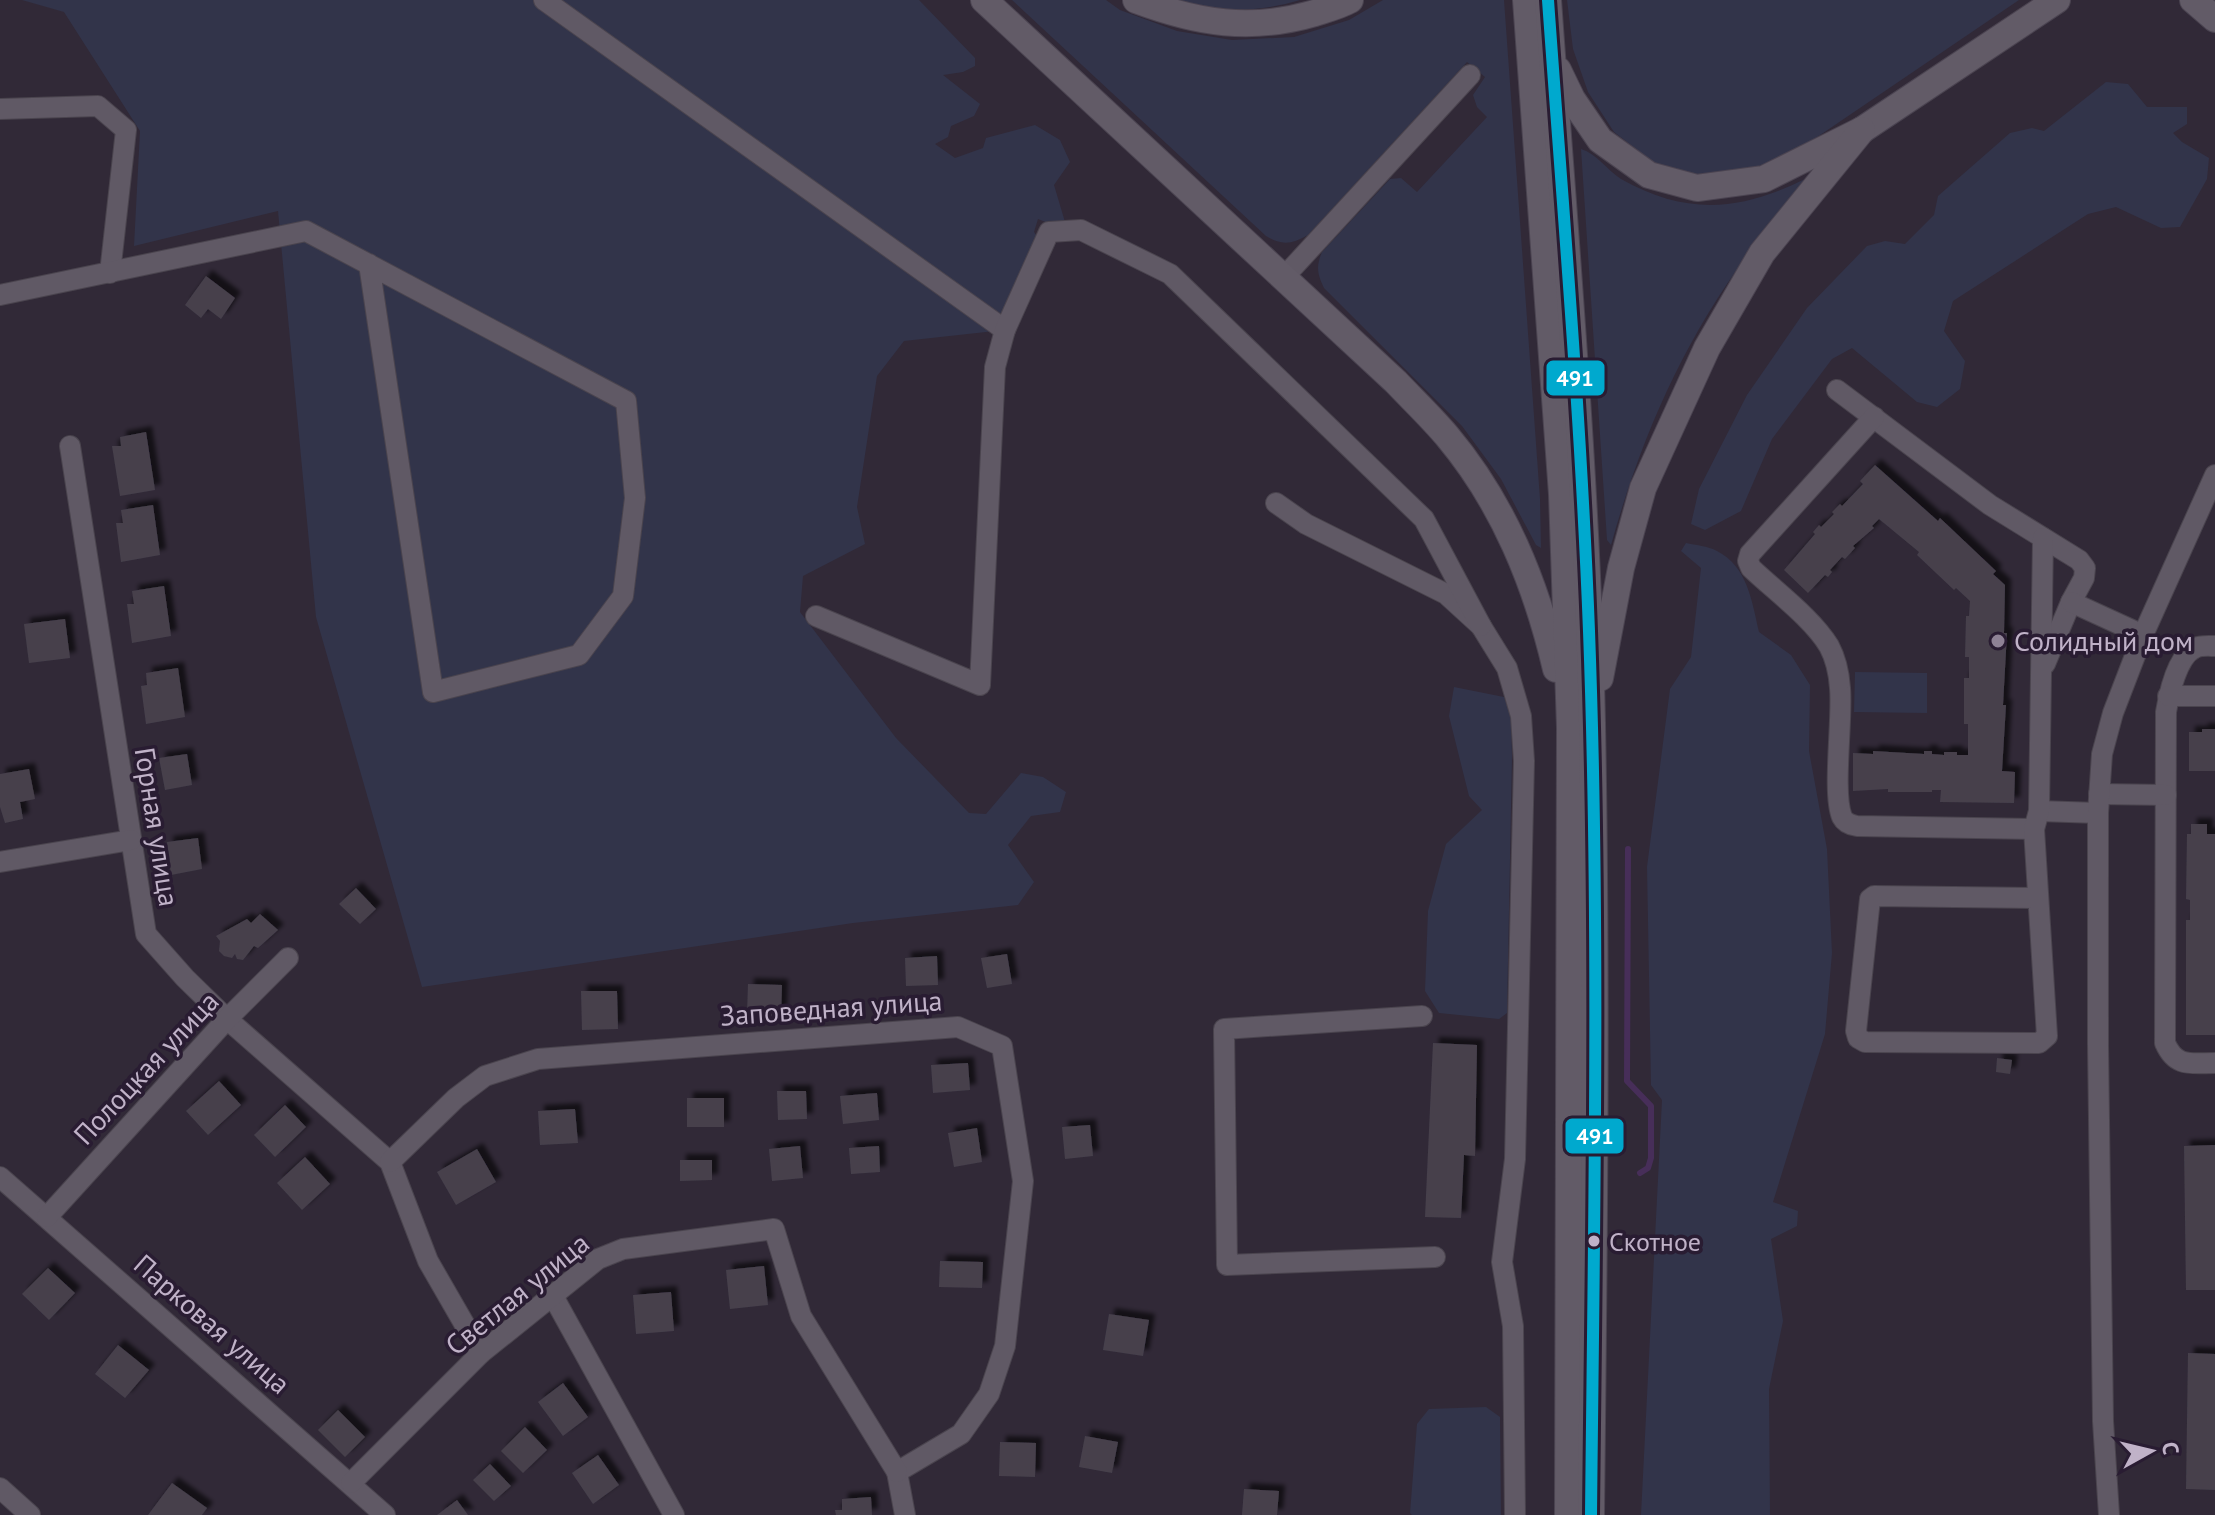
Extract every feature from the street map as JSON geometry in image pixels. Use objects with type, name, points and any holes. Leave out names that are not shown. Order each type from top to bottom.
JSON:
[{"type":"main road","points":[[984,0],[1396,382],[1447,436],[1486,489],[1521,554],[1581,724]]},
{"type":"main road","points":[[1136,0],[1179,16],[1232,25],[1290,20],[1350,0]]},
{"type":"main road","points":[[1526,0],[1581,724],[1595,1176],[1591,1515]]},
{"type":"main road","points":[[1548,0],[1583,493],[1568,1515]]},
{"type":"main road","points":[[1552,55],[1572,99],[1600,140],[1649,175],[1697,188],[1764,179],[1862,130],[2057,0]]},
{"type":"main road","points":[[2193,0],[2215,19]]},
{"type":"main road","points":[[2210,0],[2215,10]]},
{"type":"main road","points":[[1581,724],[1643,488],[1707,348],[1762,253],[1862,130]]},
{"type":"street","points":[[544,0],[1005,330]]},
{"type":"street","points":[[1284,277],[1470,75]]},
{"type":"street","points":[[0,109],[98,106],[126,130],[110,273]]},
{"type":"street","points":[[816,616],[980,685],[995,367],[1005,330],[1049,232],[1081,230],[1170,274],[1424,519],[1507,668],[1521,716],[1524,761],[1515,1159],[1502,1262],[1513,1326],[1515,1515]]},
{"type":"street","points":[[0,295],[306,231],[369,264],[626,401],[635,498],[623,596],[579,655],[433,692],[369,264]]},
{"type":"street","points":[[1837,390],[1990,505],[2079,560],[2085,568],[2084,578],[2041,675]]},
{"type":"street","points":[[1874,417],[1750,554],[1748,561],[1751,568],[1829,646],[1838,668],[1839,795],[1842,817],[1849,824],[1857,826],[2036,820],[2099,803],[2166,795]]},
{"type":"street","name":"Горная улица","points":[[70,446],[146,934],[227,1019],[390,1162]]},
{"type":"street","points":[[2109,1515],[2103,1421],[2099,803],[2102,754],[2113,713],[2143,635],[2215,475]]},
{"type":"street","points":[[1276,503],[1306,524],[1446,594],[1481,626]]},
{"type":"street","points":[[2038,898],[1874,896],[1870,899],[1856,1031],[1858,1038],[1865,1042],[2039,1043],[2047,1036],[2036,820],[2043,538]]},
{"type":"street","points":[[2071,602],[2143,635]]},
{"type":"street","points":[[2215,646],[2201,646],[2187,655],[2168,696],[2165,1043],[2170,1055],[2182,1063],[2215,1063]]},
{"type":"street","points":[[2168,696],[2215,696]]},
{"type":"street","points":[[0,862],[131,840]]},
{"type":"street","name":"Полоцкая улица","points":[[47,1217],[227,1019],[288,958]]},
{"type":"street","points":[[1422,1016],[1224,1029],[1227,1265],[1435,1257]]},
{"type":"street","name":"Заповедная улица","points":[[390,1162],[456,1098],[485,1076],[538,1059],[958,1027],[1002,1046],[1023,1181],[1005,1346],[989,1394],[961,1434],[897,1472]]},
{"type":"street","points":[[390,1162],[428,1261],[481,1353]]},
{"type":"street","name":"Парковая улица","points":[[0,1177],[385,1515]]},
{"type":"street","name":"Светлая улица","points":[[351,1483],[481,1353],[598,1259],[623,1249],[774,1229],[801,1316],[897,1472]]},
{"type":"street","points":[[553,1296],[674,1515]]},
{"type":"street","points":[[897,1472],[905,1515]]},
{"type":"street","points":[[0,1488],[30,1515]]},
{"type":"shaded area","points":[[22,0],[919,0],[975,58],[975,66],[963,72],[943,75],[980,104],[974,116],[951,126],[948,137],[935,144],[955,158],[983,148],[986,138],[1035,125],[1060,140],[1070,162],[1054,185],[1065,222],[1053,225],[1038,219],[1034,232],[1042,243],[995,331],[904,341],[877,376],[857,507],[865,544],[803,576],[800,612],[896,738],[969,813],[986,814],[1021,773],[1043,777],[1066,792],[1060,812],[1031,816],[1008,845],[1034,882],[1018,905],[853,923],[422,987],[316,617],[278,211],[134,246],[140,131],[64,12]]},
{"type":"shaded area","points":[[1012,0],[1106,0],[1120,10],[1177,31],[1232,40],[1294,37],[1349,20],[1383,0],[1504,0],[1541,548],[1536,545],[1501,479],[1462,426],[1324,288],[1318,270],[1322,252],[1390,179],[1401,178],[1417,192],[1487,117],[1477,107],[1473,95],[1485,77],[1467,62],[1308,235],[1292,242],[1282,242],[1266,236]]},
{"type":"shaded area","points":[[1175,0],[1300,0],[1238,10],[1205,8]]},
{"type":"shaded area","points":[[1567,0],[2019,0],[1801,148],[1758,167],[1701,176],[1657,165],[1614,132],[1588,92],[1573,49]]},
{"type":"shaded area","points":[[2106,82],[2128,84],[2147,107],[2187,107],[2187,124],[2173,133],[2209,158],[2207,179],[2180,227],[2161,228],[2116,207],[2088,214],[1953,301],[1944,331],[1965,361],[1960,389],[1937,407],[1917,402],[1852,348],[1832,359],[1772,439],[1741,511],[1705,530],[1691,524],[1699,489],[1747,395],[1807,308],[1867,246],[1885,241],[1905,244],[1934,215],[1938,196],[2010,133],[2032,128],[2044,131]]},
{"type":"shaded area","points":[[1581,149],[1621,179],[1645,191],[1691,204],[1736,203],[1809,180],[1742,263],[1688,350],[1645,443],[1611,545],[1607,540]]},
{"type":"shaded area","points":[[1686,543],[1713,549],[1736,566],[1747,586],[1759,632],[1791,655],[1810,685],[1809,751],[1827,849],[1832,953],[1825,1034],[1773,1202],[1798,1211],[1797,1226],[1771,1239],[1783,1321],[1769,1389],[1770,1515],[1641,1515],[1662,1100],[1651,1085],[1647,867],[1670,689],[1691,657],[1701,568],[1681,551]]},
{"type":"shaded area","points":[[1855,672],[1927,673],[1927,713],[1854,712]]},
{"type":"shaded area","points":[[1454,687],[1504,697],[1511,716],[1507,1013],[1499,1019],[1439,1013],[1425,991],[1428,911],[1446,844],[1482,810],[1469,796],[1449,716]]},
{"type":"shaded area","points":[[1486,1407],[1500,1417],[1501,1515],[1412,1515],[1417,1424],[1429,1409]]},
{"type":"building","points":[[206,276],[235,298],[221,319],[208,309],[201,318],[185,305]]},
{"type":"building","points":[[146,432],[155,490],[120,496],[112,446],[121,446],[120,437]]},
{"type":"building","points":[[1875,465],[1938,521],[1940,518],[1996,571],[1993,574],[2005,585],[2004,633],[2007,633],[2003,705],[2006,705],[2002,771],[2015,772],[2014,803],[1940,802],[1941,790],[1853,791],[1853,753],[1924,754],[1924,751],[1932,751],[1932,754],[1957,752],[1957,755],[1968,755],[1964,678],[1969,678],[1969,657],[1965,657],[1966,616],[1969,616],[1970,601],[1956,588],[1954,590],[1917,555],[1919,552],[1879,519],[1845,559],[1842,557],[1830,570],[1832,572],[1828,577],[1825,575],[1808,593],[1784,570],[1819,525],[1821,527],[1834,514],[1832,512],[1863,484],[1860,481]]},
{"type":"building","points":[[153,505],[160,555],[121,562],[116,523],[123,523],[121,510]]},
{"type":"building","points":[[164,586],[171,636],[132,643],[127,604],[134,604],[132,591]]},
{"type":"building","points":[[65,619],[70,658],[29,663],[24,624]]},
{"type":"building","points":[[178,668],[185,717],[146,724],[141,686],[147,685],[146,673]]},
{"type":"building","points":[[2202,729],[2215,729],[2215,771],[2189,771],[2189,732],[2202,732]]},
{"type":"building","points":[[187,754],[192,785],[165,790],[159,758]]},
{"type":"building","points":[[29,769],[35,799],[20,802],[23,819],[5,823],[0,807],[0,774]]},
{"type":"building","points":[[2191,824],[2207,824],[2207,834],[2215,834],[2215,1035],[2186,1035],[2186,920],[2190,920],[2190,900],[2186,899],[2187,834],[2191,834]]},
{"type":"building","points":[[198,838],[202,869],[171,875],[167,842]]},
{"type":"building","points":[[356,888],[376,909],[360,924],[339,904]]},
{"type":"building","points":[[260,914],[278,930],[258,948],[254,946],[243,960],[237,959],[235,954],[232,958],[224,956],[219,951],[220,941],[216,936],[247,919],[251,923]]},
{"type":"building","points":[[1007,954],[1012,984],[987,988],[981,958]]},
{"type":"building","points":[[937,956],[938,985],[906,986],[905,958]]},
{"type":"building","points":[[748,984],[782,985],[781,1016],[747,1015]]},
{"type":"building","points":[[581,991],[617,991],[618,1029],[582,1030]]},
{"type":"building","points":[[1433,1043],[1477,1045],[1475,1156],[1464,1155],[1461,1218],[1425,1217]]},
{"type":"building","points":[[1997,1058],[2012,1060],[2010,1074],[1996,1072]]},
{"type":"building","points":[[968,1063],[970,1090],[933,1093],[931,1065]]},
{"type":"building","points":[[219,1081],[241,1105],[208,1135],[186,1111]]},
{"type":"building","points":[[777,1091],[806,1091],[807,1119],[778,1120]]},
{"type":"building","points":[[877,1093],[879,1120],[843,1124],[840,1096]]},
{"type":"building","points":[[687,1098],[724,1098],[724,1127],[687,1127]]},
{"type":"building","points":[[285,1105],[306,1127],[275,1157],[254,1135]]},
{"type":"building","points":[[575,1109],[578,1143],[540,1145],[538,1111]]},
{"type":"building","points":[[1090,1125],[1093,1156],[1065,1159],[1062,1127]]},
{"type":"building","points":[[977,1128],[982,1162],[954,1167],[948,1133]]},
{"type":"building","points":[[2215,1145],[2215,1290],[2186,1290],[2184,1146]]},
{"type":"building","points":[[800,1146],[803,1178],[772,1181],[769,1149]]},
{"type":"building","points":[[879,1146],[880,1172],[851,1174],[849,1148]]},
{"type":"building","points":[[477,1149],[496,1182],[456,1205],[437,1172]]},
{"type":"building","points":[[305,1157],[330,1184],[302,1210],[277,1183]]},
{"type":"building","points":[[680,1160],[712,1160],[712,1180],[680,1181]]},
{"type":"building","points":[[940,1261],[983,1262],[982,1288],[939,1287]]},
{"type":"building","points":[[764,1266],[768,1305],[730,1309],[726,1270]]},
{"type":"building","points":[[48,1268],[75,1293],[49,1320],[22,1294]]},
{"type":"building","points":[[671,1292],[674,1331],[636,1334],[633,1295]]},
{"type":"building","points":[[1109,1314],[1149,1320],[1143,1356],[1103,1350]]},
{"type":"building","points":[[118,1345],[149,1370],[125,1398],[95,1374]]},
{"type":"building","points":[[2188,1353],[2215,1354],[2215,1490],[2186,1489]]},
{"type":"building","points":[[563,1383],[588,1417],[563,1436],[538,1402]]},
{"type":"building","points":[[338,1410],[365,1437],[345,1457],[318,1430]]},
{"type":"building","points":[[525,1427],[547,1450],[523,1473],[501,1451]]},
{"type":"building","points":[[1085,1436],[1118,1442],[1112,1473],[1079,1467]]},
{"type":"building","points":[[1000,1442],[1036,1443],[1035,1477],[999,1476]]},
{"type":"building","points":[[598,1455],[619,1485],[593,1504],[572,1473]]},
{"type":"building","points":[[490,1464],[511,1486],[494,1501],[473,1480]]},
{"type":"building","points":[[172,1483],[207,1508],[202,1515],[148,1515]]},
{"type":"building","points":[[1244,1489],[1279,1491],[1277,1515],[1242,1515]]},
{"type":"building","points":[[871,1497],[872,1515],[836,1515],[835,1510],[842,1510],[842,1499]]},
{"type":"building","points":[[457,1500],[468,1515],[437,1515]]},
{"type":"waterway","points":[[1628,849],[1627,1081],[1651,1106],[1651,1158],[1648,1168],[1640,1173]]},
{"type":"transit line","name":"491","points":[[1548,0],[1571,315],[1589,631],[1595,1073],[1591,1515]]},
{"type":"place","name":"Солидный дом","points":[[1998,641]]},
{"type":"place","name":"Скотное","points":[[1594,1241]]}]
